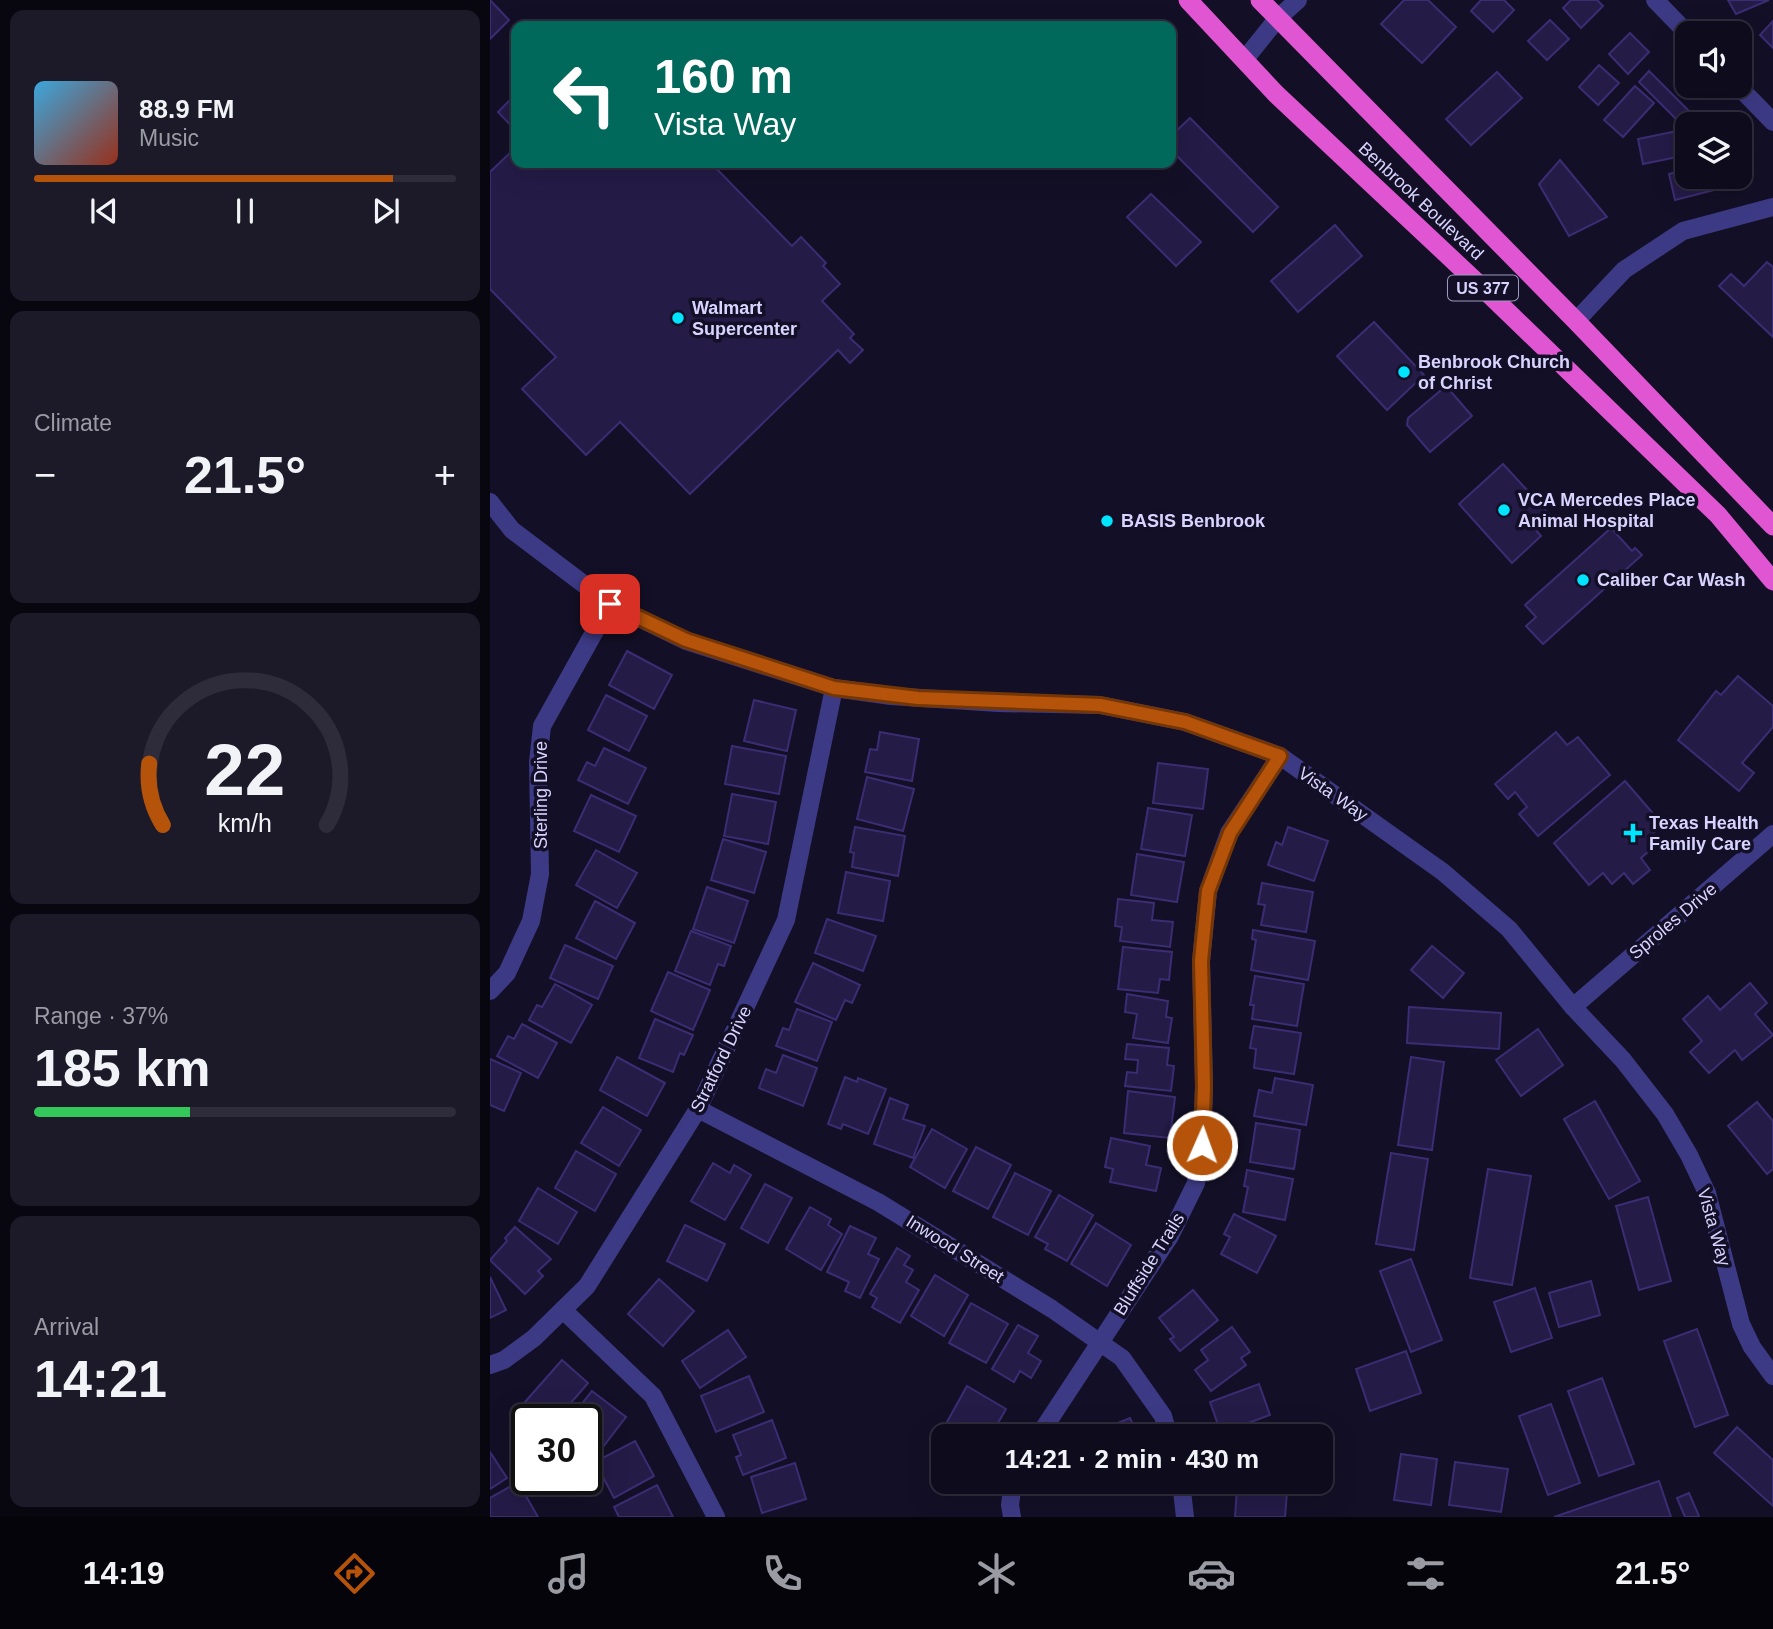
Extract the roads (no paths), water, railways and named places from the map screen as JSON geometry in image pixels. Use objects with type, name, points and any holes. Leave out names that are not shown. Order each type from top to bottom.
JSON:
[{"type":"highway","name":"Benbrook Boulevard","points":[[1188,0],[1276,94],[1480,285],[1718,515],[1773,582]]},
{"type":"highway","name":"Benbrook Boulevard","points":[[1260,0],[1576,321],[1773,526]]},
{"type":"street","points":[[1245,60],[1278,18],[1298,0]]},
{"type":"street","points":[[1655,0],[1675,21]]},
{"type":"street","points":[[1750,98],[1773,122]]},
{"type":"street","points":[[1576,321],[1624,270],[1683,232],[1773,206]]},
{"type":"street","name":"Vista Way","points":[[490,502],[512,530],[610,604],[686,640],[834,688],[918,698],[1100,705],[1185,722],[1280,756],[1443,872],[1510,929],[1573,1007],[1623,1060],[1665,1114],[1689,1155],[1706,1193],[1741,1324],[1752,1347],[1773,1376]]},
{"type":"street","name":"Sterling Drive","points":[[490,991],[507,973],[531,921],[538,886],[541,839],[538,762],[542,726],[610,604]]},
{"type":"street","name":"Stratford Drive","points":[[490,1365],[504,1360],[534,1338],[587,1286],[698,1109],[786,920],[834,688]]},
{"type":"street","name":"Bluffside Trails","points":[[1047,1424],[1170,1236],[1196,1183],[1202,1145],[1204,1086],[1201,961],[1208,891],[1230,833],[1280,756]]},
{"type":"street","name":"Sproles Drive","points":[[1573,1007],[1773,834]]},
{"type":"street","name":"Inwood Street","points":[[698,1109],[878,1202],[1052,1309],[1122,1358],[1163,1416],[1165,1424]]},
{"type":"street","points":[[562,1310],[653,1396],[716,1517]]},
{"type":"street","points":[[1011,1494],[1012,1517]]},
{"type":"street","points":[[1182,1494],[1185,1517]]},
{"type":"place","name":"Walmart Supercenter","points":[[678,318]]},
{"type":"place","name":"Benbrook Church of Christ","points":[[1404,372]]},
{"type":"place","name":"VCA Mercedes Place Animal Hospital","points":[[1504,510]]},
{"type":"place","name":"BASIS Benbrook","points":[[1107,521]]},
{"type":"place","name":"Caliber Car Wash","points":[[1583,580]]},
{"type":"place","name":"Texas Health Family Care","points":[[1633,833]]}]
